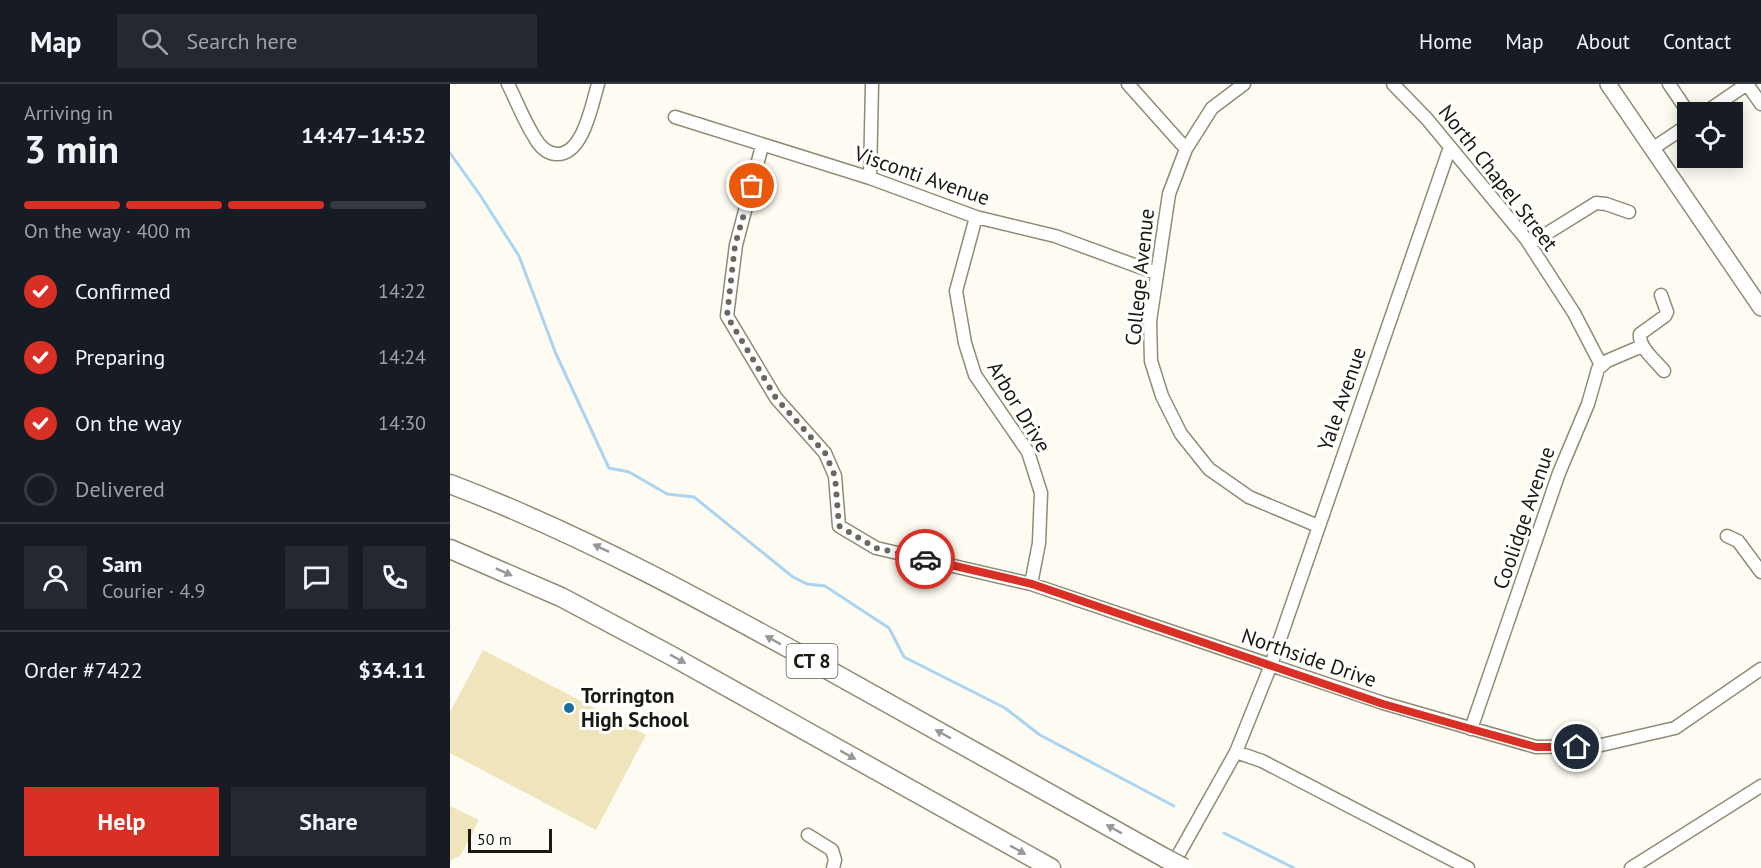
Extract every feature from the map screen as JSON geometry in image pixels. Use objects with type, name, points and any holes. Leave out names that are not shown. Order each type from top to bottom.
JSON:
[{"type":"highway","name":"CT 8","points":[[450,484],[506,505],[599,547],[692,595],[1168,863],[1184,868]]},
{"type":"highway","points":[[450,549],[580,608],[681,661],[1051,868]]},
{"type":"main road","points":[[1608,84],[1761,308]]},
{"type":"street","points":[[508,84],[535,140],[546,152],[558,154],[570,151],[578,143],[598,84]]},
{"type":"street","points":[[870,178],[872,84]]},
{"type":"street","points":[[1128,84],[1186,149]]},
{"type":"street","name":"College Avenue","points":[[1244,84],[1212,108],[1186,149],[1169,194],[1150,321],[1151,361],[1162,396],[1181,434],[1209,469],[1249,497],[1318,526]]},
{"type":"street","name":"North Chapel Street","points":[[1393,84],[1427,119],[1530,244],[1574,313],[1601,365]]},
{"type":"street","points":[[1669,84],[1681,102]]},
{"type":"street","points":[[1721,102],[1747,84],[1761,104]]},
{"type":"street","name":"Visconti Avenue","points":[[675,117],[870,178],[976,217],[1055,236],[1156,273]]},
{"type":"street","points":[[1652,149],[1677,132]]},
{"type":"street","name":"Northside Drive","points":[[762,146],[735,245],[727,316],[776,398],[825,453],[835,476],[839,526],[876,548],[1032,584],[1383,704],[1536,747],[1597,746],[1676,728],[1761,669]]},
{"type":"street","name":"Yale Avenue","points":[[1168,863],[1236,752],[1271,665],[1450,147]]},
{"type":"street","points":[[1530,244],[1596,202],[1629,212]]},
{"type":"street","name":"Arbor Drive","points":[[976,217],[956,291],[965,343],[975,375],[1028,452],[1041,493],[1039,543],[1032,584]]},
{"type":"street","points":[[1661,295],[1665,316],[1640,334],[1639,339],[1642,346],[1664,371]]},
{"type":"street","points":[[1601,365],[1642,346]]},
{"type":"street","name":"Coolidge Avenue","points":[[1471,729],[1559,473],[1581,425],[1601,365]]},
{"type":"street","points":[[1727,536],[1738,541],[1761,572]]},
{"type":"street","points":[[1236,752],[1262,761],[1467,868]]},
{"type":"street","points":[[1631,868],[1761,786]]},
{"type":"street","points":[[808,835],[832,850],[835,860],[833,868]]},
{"type":"shaded area","points":[[483,650],[646,735],[596,830],[450,753],[450,712]]},
{"type":"shaded area","points":[[450,806],[479,820],[461,855],[450,861]]},
{"type":"waterway","points":[[450,153],[519,256],[556,354],[609,468],[629,472],[667,494],[694,497],[793,577],[807,584],[825,586],[889,628],[904,657],[1005,708],[1040,735],[1174,806]]},
{"type":"waterway","points":[[1224,833],[1294,868]]},
{"type":"way so far","points":[[752,186],[735,245],[727,316],[776,398],[825,453],[835,476],[839,526],[876,548],[925,559]]},
{"type":"place","name":"Torrington High School","points":[[569,708]]},
{"type":"route","points":[[925,559],[1032,584],[1383,704],[1536,747],[1577,747]]}]
